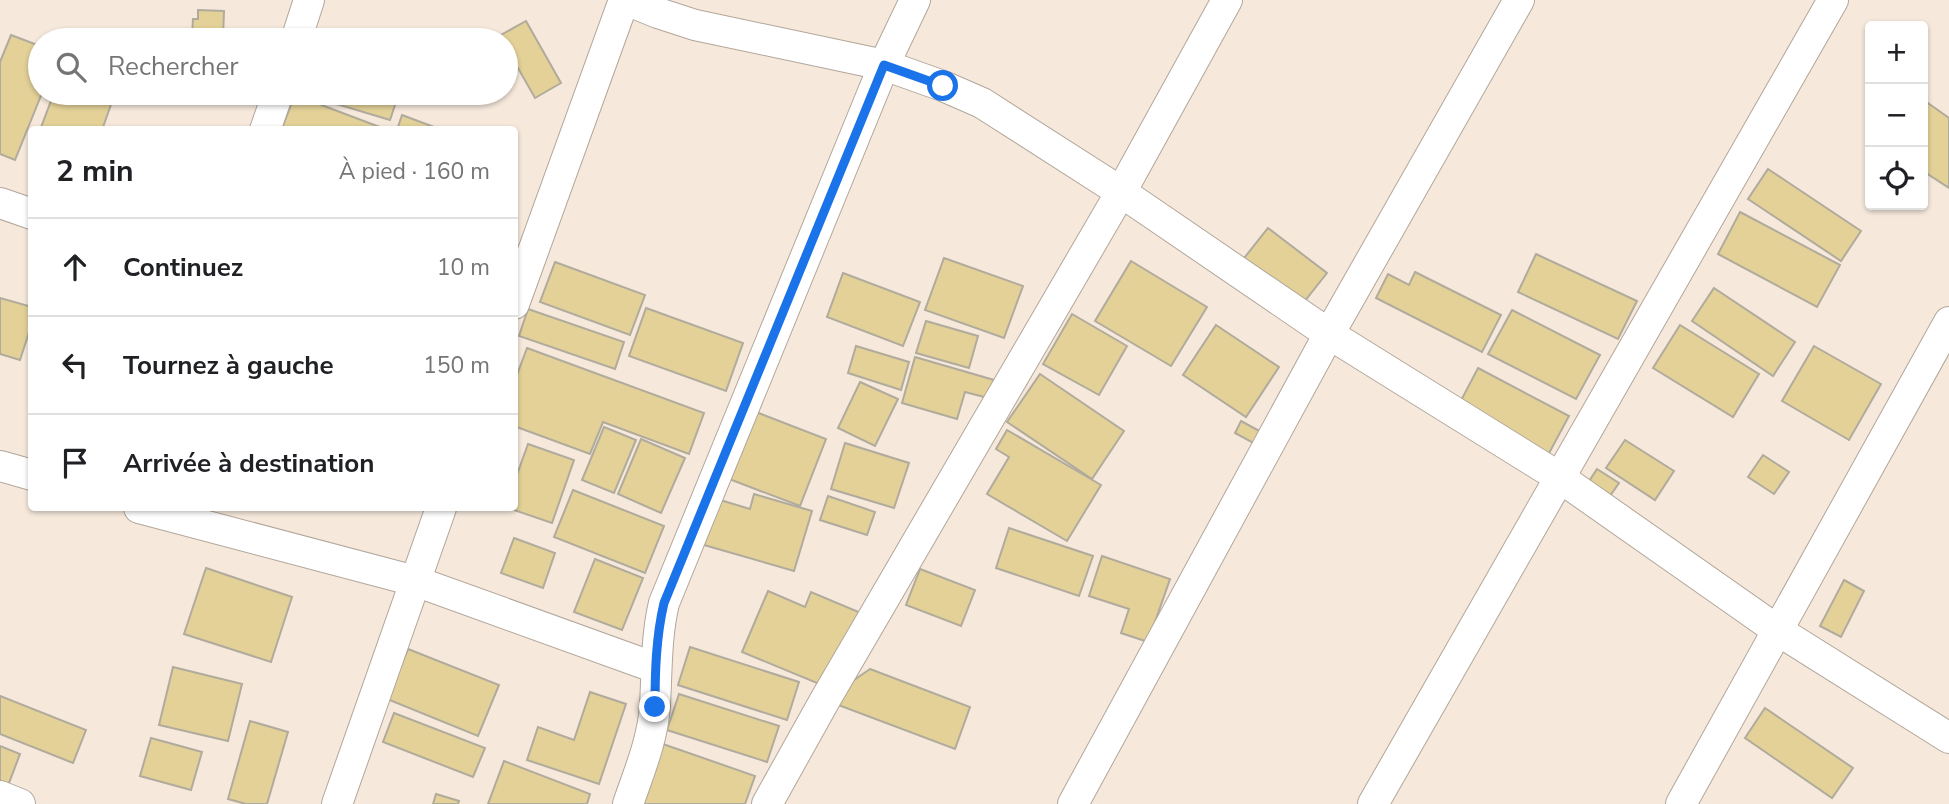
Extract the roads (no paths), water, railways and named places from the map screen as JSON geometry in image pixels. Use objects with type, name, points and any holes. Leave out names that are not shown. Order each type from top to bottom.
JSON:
[{"type":"street","points":[[300,28],[309,0]]},
{"type":"street","points":[[518,293],[625,0],[695,25],[884,65],[982,103],[1121,192],[1329,334],[1559,477],[1777,630],[1949,738]]},
{"type":"street","points":[[628,804],[648,746],[655,707],[659,623],[664,603],[884,65],[915,0]]},
{"type":"street","points":[[767,804],[831,688],[1121,192],[1227,0]]},
{"type":"street","points":[[1073,804],[1329,334],[1519,0]]},
{"type":"street","points":[[1373,804],[1833,0]]},
{"type":"street","points":[[266,126],[274,105]]},
{"type":"street","points":[[0,203],[28,213]]},
{"type":"street","points":[[1681,804],[1949,322]]},
{"type":"street","points":[[0,466],[28,474]]},
{"type":"street","points":[[155,511],[415,581],[656,668]]},
{"type":"street","points":[[337,804],[440,511]]},
{"type":"street","points":[[0,796],[20,804]]}]
